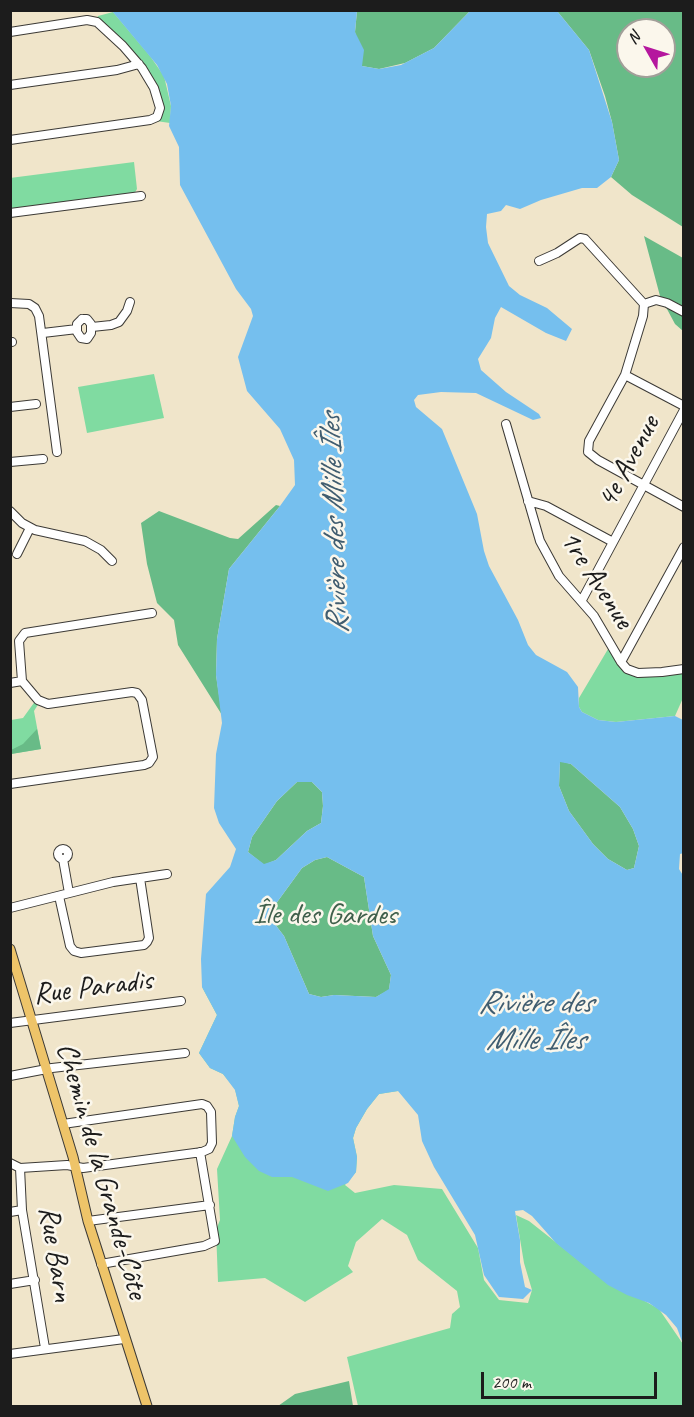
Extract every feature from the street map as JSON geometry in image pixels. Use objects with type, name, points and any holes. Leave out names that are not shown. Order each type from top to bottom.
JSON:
[{"type":"main road","name":"Chemin de la Grande-Côte","points":[[10,949],[63,1124],[88,1221],[147,1407]]},
{"type":"street","points":[[10,32],[94,21],[110,33],[140,64],[155,92],[160,108],[158,116],[145,121],[10,140]]},
{"type":"street","points":[[10,85],[117,70],[140,64]]},
{"type":"street","points":[[10,213],[141,196]]},
{"type":"street","points":[[539,261],[557,253],[580,238],[585,239],[644,304],[643,316],[625,375],[589,441],[588,452],[598,460],[684,507]]},
{"type":"street","points":[[644,304],[657,300],[684,312]]},
{"type":"street","points":[[92,327],[119,322],[130,302]]},
{"type":"street","points":[[10,303],[25,303],[35,308],[40,318],[57,452]]},
{"type":"street","points":[[84,318],[89,320],[92,327],[91,335],[86,339],[80,337],[76,329],[79,321],[84,318]]},
{"type":"street","points":[[43,333],[76,329]]},
{"type":"street","points":[[625,375],[684,408]]},
{"type":"street","points":[[10,407],[36,404]]},
{"type":"street","name":"4e Avenue","points":[[582,600],[684,408]]},
{"type":"street","name":"1re Avenue","points":[[506,424],[540,541],[559,576],[594,616],[621,662],[627,669],[638,673],[684,669]]},
{"type":"street","points":[[10,462],[43,459]]},
{"type":"street","points":[[528,501],[546,506],[613,542]]},
{"type":"street","points":[[10,511],[30,528],[45,534],[86,541],[101,550],[112,561]]},
{"type":"street","points":[[16,554],[30,528]]},
{"type":"street","points":[[621,662],[684,547]]},
{"type":"street","points":[[10,784],[146,764],[153,757],[142,700],[137,693],[46,704],[22,681],[20,641],[25,633],[152,613]]},
{"type":"street","points":[[10,682],[22,681]]},
{"type":"street","points":[[63,859],[69,893]]},
{"type":"street","points":[[10,908],[114,882],[167,874]]},
{"type":"street","points":[[59,896],[69,942],[74,951],[144,945],[149,938],[140,879]]},
{"type":"street","name":"Rue Paradis","points":[[10,1023],[181,1000]]},
{"type":"street","points":[[10,1076],[185,1053]]},
{"type":"street","points":[[10,1163],[20,1168],[67,1165],[93,1167],[200,1152],[209,1149],[213,1140],[210,1110],[206,1105],[199,1104],[63,1124]]},
{"type":"street","points":[[101,1264],[204,1246],[215,1241],[200,1152]]},
{"type":"street","name":"Rue Barn","points":[[20,1168],[22,1210],[45,1348]]},
{"type":"street","points":[[88,1221],[210,1205]]},
{"type":"street","points":[[10,1212],[22,1210]]},
{"type":"street","points":[[10,1284],[35,1280]]},
{"type":"street","points":[[10,1354],[124,1339]]},
{"type":"green space","points":[[357,11],[470,11],[434,48],[405,63],[379,69],[362,66],[355,32]]},
{"type":"green space","points":[[557,11],[683,11],[683,227],[632,195],[611,177],[619,160],[605,96],[589,50]]},
{"type":"green space","points":[[113,12],[164,76],[171,106],[170,123],[156,121],[156,87],[97,19],[98,16]]},
{"type":"green space","points":[[134,162],[137,189],[134,194],[11,209],[10,178]]},
{"type":"green space","points":[[644,236],[683,258],[683,331],[675,324],[660,296]]},
{"type":"green space","points":[[154,374],[164,418],[87,433],[78,387]]},
{"type":"green space","points":[[276,505],[280,506],[229,569],[217,639],[216,675],[222,715],[178,645],[174,620],[157,603],[147,564],[141,523],[159,511],[238,539]]},
{"type":"green space","points":[[611,644],[621,662],[638,673],[683,669],[683,698],[675,716],[616,722],[598,720],[582,712],[579,707],[579,698]]},
{"type":"green space","points":[[36,700],[39,703],[34,711],[41,749],[11,754],[11,720],[23,718]]},
{"type":"green space","points":[[37,729],[41,749],[11,754],[11,750],[23,744]]},
{"type":"green space","points":[[560,761],[571,764],[620,807],[633,829],[639,846],[634,868],[627,870],[608,859],[593,844],[569,811],[559,786]]},
{"type":"green space","points":[[297,782],[312,782],[322,792],[321,823],[307,831],[276,860],[264,865],[248,852],[252,837],[277,801]]},
{"type":"green space","name":"Île des Gardes","points":[[327,857],[364,877],[373,936],[391,975],[389,990],[376,997],[334,995],[321,997],[309,994],[284,936],[274,923],[275,905],[302,868],[315,860]]},
{"type":"green space","points":[[202,987],[398,1091],[379,1094],[356,1128],[353,1138],[357,1157],[356,1172],[345,1185],[355,1193],[394,1185],[442,1189],[478,1248],[484,1280],[499,1300],[528,1303],[532,1290],[524,1263],[516,1215],[529,1221],[596,1274],[659,1309],[683,1344],[683,1406],[358,1406],[347,1357],[450,1328],[452,1314],[460,1307],[457,1291],[418,1260],[407,1235],[382,1219],[356,1242],[348,1266],[353,1272],[305,1302],[265,1278],[218,1282],[216,1230],[220,1220],[217,1169],[232,1136],[239,1106],[235,1089],[223,1074],[210,1068],[199,1053],[217,1015]]},
{"type":"green space","points":[[349,1381],[353,1406],[278,1406],[295,1394]]},
{"type":"water","name":"Rivière des Mille Îles","points":[[112,11],[357,11],[355,32],[364,50],[362,66],[379,69],[401,65],[434,48],[470,11],[557,11],[589,50],[612,122],[619,160],[611,177],[597,188],[582,188],[520,209],[506,205],[501,211],[487,214],[488,243],[509,286],[520,295],[547,308],[572,329],[566,341],[546,333],[501,307],[495,318],[491,338],[478,359],[481,370],[506,392],[539,414],[541,418],[533,420],[476,393],[441,392],[418,395],[414,400],[416,407],[442,429],[477,514],[489,566],[518,620],[528,645],[536,655],[567,672],[578,687],[579,707],[582,712],[598,720],[616,722],[675,716],[683,720],[684,853],[680,854],[679,869],[684,877],[683,1344],[677,1328],[666,1315],[649,1303],[608,1285],[556,1243],[532,1216],[523,1210],[515,1211],[520,1240],[520,1262],[525,1287],[532,1290],[523,1299],[499,1297],[484,1275],[475,1235],[434,1167],[422,1141],[418,1115],[398,1091],[379,1094],[367,1109],[353,1138],[357,1157],[356,1172],[348,1183],[328,1191],[292,1177],[272,1177],[259,1171],[245,1157],[232,1136],[239,1106],[235,1090],[223,1074],[210,1068],[199,1053],[217,1015],[202,987],[201,959],[206,894],[230,867],[236,849],[219,823],[214,808],[216,754],[222,723],[216,675],[217,639],[229,569],[295,485],[294,460],[280,429],[247,391],[238,357],[253,316],[180,185],[179,147],[169,126],[171,106],[167,84],[157,65]],"holes":[[[560,762],[571,764],[620,807],[633,829],[639,846],[634,868],[627,870],[608,859],[593,844],[569,811],[559,786]],[[297,782],[312,782],[322,792],[321,823],[307,831],[276,860],[264,864],[248,852],[252,837],[277,801]],[[327,857],[364,877],[373,936],[391,975],[389,989],[376,997],[334,995],[321,997],[309,994],[284,936],[274,923],[275,905],[302,868],[315,860]]]}]
